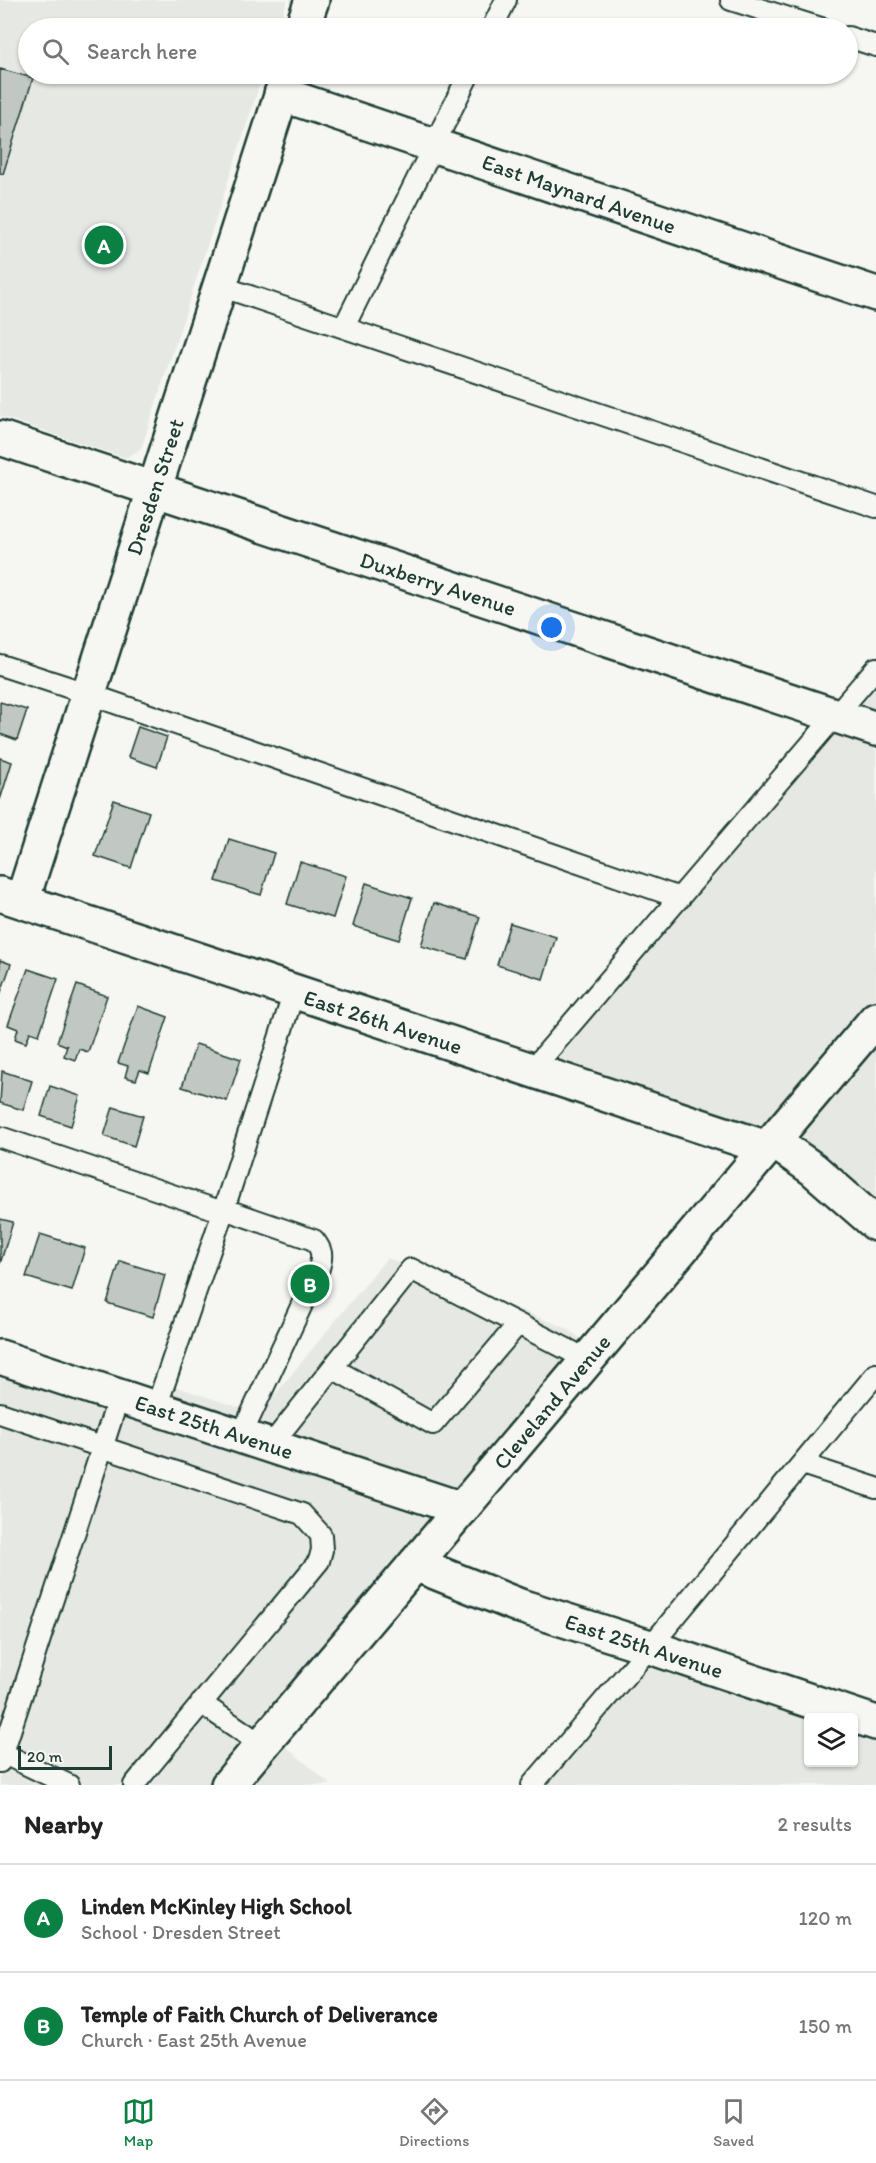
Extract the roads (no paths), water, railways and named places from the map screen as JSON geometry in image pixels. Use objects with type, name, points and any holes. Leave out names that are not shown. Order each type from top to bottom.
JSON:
[{"type":"street","points":[[306,18],[312,0]]},
{"type":"street","name":"East Maynard Avenue","points":[[284,84],[434,145],[876,294]]},
{"type":"street","name":"Dresden Street","points":[[11,897],[89,694],[284,84]]},
{"type":"street","name":"Duxberry Avenue","points":[[0,438],[876,729]]},
{"type":"street","name":"East 26th Avenue","points":[[11,897],[531,1071],[770,1145],[813,1169],[876,1224]]},
{"type":"street","name":"Cleveland Avenue","points":[[228,1785],[876,1019]]},
{"type":"street","name":"East 25th Avenue","points":[[0,1357],[462,1509]]},
{"type":"street","name":"East 25th Avenue","points":[[415,1564],[520,1606],[876,1722]]},
{"type":"lane","points":[[497,18],[506,0]]},
{"type":"lane","points":[[731,0],[789,18]]},
{"type":"lane","points":[[858,40],[876,46]]},
{"type":"lane","points":[[344,327],[464,84]]},
{"type":"lane","points":[[220,286],[876,507]]},
{"type":"lane","points":[[0,665],[680,898]]},
{"type":"lane","points":[[531,1071],[876,668]]},
{"type":"lane","points":[[156,1408],[224,1211],[294,992]]},
{"type":"lane","points":[[0,1137],[314,1240],[321,1249],[322,1257],[319,1268],[256,1441]]},
{"type":"lane","points":[[256,1441],[334,1369],[411,1269],[588,1360]]},
{"type":"lane","points":[[334,1369],[433,1424],[518,1324]]},
{"type":"lane","points":[[532,1785],[650,1647],[876,1374]]},
{"type":"lane","points":[[69,1785],[1,1755],[119,1396]]},
{"type":"lane","points":[[0,1413],[302,1514],[321,1535],[322,1550],[319,1561],[134,1785]]},
{"type":"lane","points":[[802,1464],[876,1488]]},
{"type":"lane","points":[[201,1703],[262,1744]]},
{"type":"place","name":"Linden McKinley High School","points":[[104,245]]},
{"type":"place","name":"Temple of Faith Church of Deliverance","points":[[310,1284]]}]
